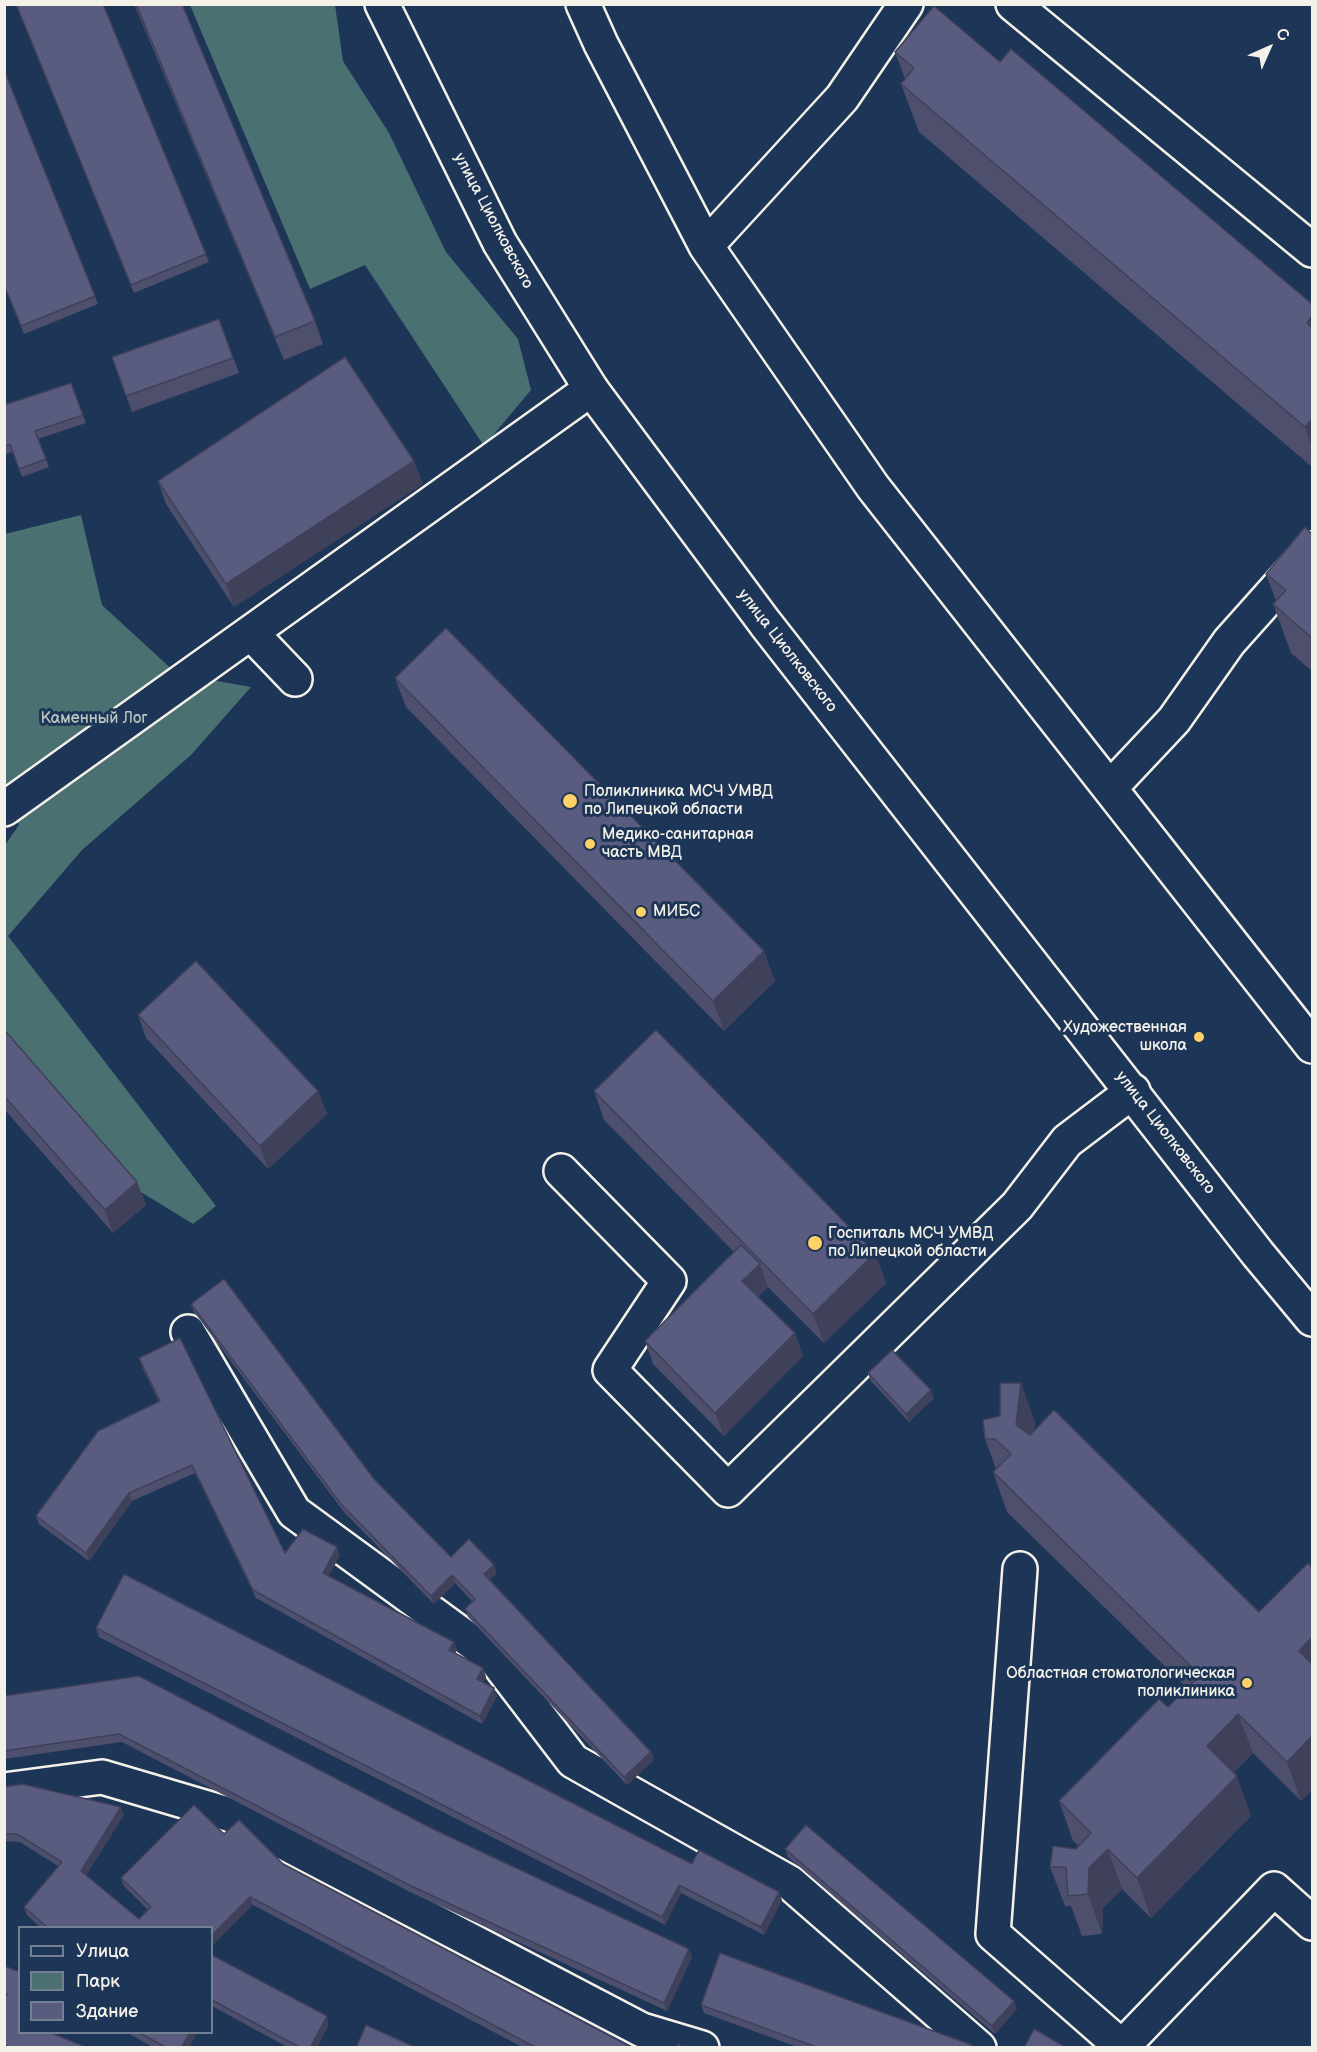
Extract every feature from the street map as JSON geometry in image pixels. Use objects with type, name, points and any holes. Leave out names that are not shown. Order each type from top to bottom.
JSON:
[{"type":"main road","name":"улица Циолковского","points":[[382,4],[500,243],[591,389],[765,623],[1133,1090],[1258,1254],[1312,1319]]},
{"type":"main road","points":[[583,4],[601,44],[706,246],[873,487],[1312,1046]]},
{"type":"main road","points":[[706,246],[842,98],[906,4]]},
{"type":"main road","points":[[1013,4],[1312,250]]},
{"type":"main road","points":[[4,809],[591,389]]},
{"type":"main road","points":[[1110,788],[1174,720],[1229,642],[1312,549]]},
{"type":"main road","points":[[251,633],[295,679]]},
{"type":"main road","points":[[561,1171],[669,1281],[610,1370],[728,1490],[1017,1206],[1067,1141],[1133,1090]]},
{"type":"main road","name":"улица Циолковского","points":[[1258,1254],[1312,1341]]},
{"type":"main road","points":[[188,1332],[294,1512],[495,1659],[573,1761],[790,1883],[979,2048]]},
{"type":"main road","points":[[1020,1569],[993,1934],[1122,2047],[1274,1889],[1312,1923]]},
{"type":"main road","points":[[4,1790],[102,1778],[231,1815],[642,2031],[702,2048]]},
{"type":"green space","points":[[190,5],[335,5],[343,61],[389,133],[446,252],[518,339],[531,390],[484,446],[365,265],[310,289]]},
{"type":"green space","name":"Каменный Лог","points":[[81,515],[102,605],[177,674],[251,687],[191,755],[82,850],[8,936],[216,1206],[193,1224],[136,1189],[5,1053],[5,845],[19,825],[5,801],[5,534]]},
{"type":"building","points":[[16,4],[103,4],[206,254],[131,285]]},
{"type":"building","points":[[136,4],[182,4],[315,321],[275,337]]},
{"type":"building","points":[[934,6],[1000,62],[1011,49],[1312,304],[1312,316],[1307,323],[1312,328],[1312,419],[1305,427],[901,84],[914,68],[895,52]]},
{"type":"building","points":[[4,70],[95,296],[21,326],[4,285]]},
{"type":"building","points":[[219,319],[233,358],[126,396],[112,357]]},
{"type":"building","points":[[345,357],[414,461],[226,584],[158,481]]},
{"type":"building","points":[[71,383],[83,415],[35,431],[46,459],[19,469],[10,444],[4,446],[4,405]]},
{"type":"building","points":[[1305,527],[1312,534],[1312,638],[1273,604],[1286,590],[1266,574]]},
{"type":"building","name":"Медико-санитарная часть МВД","points":[[446,628],[764,951],[713,1001],[395,678]]},
{"type":"building","points":[[196,961],[318,1091],[260,1146],[138,1015]]},
{"type":"building","points":[[656,1030],[875,1253],[813,1314],[594,1091]]},
{"type":"building","points":[[7,1033],[137,1182],[105,1210],[4,1096],[4,1035]]},
{"type":"building","points":[[741,1245],[760,1264],[742,1281],[795,1333],[715,1413],[645,1341]]},
{"type":"building","points":[[224,1279],[374,1479],[451,1557],[469,1539],[494,1565],[484,1574],[651,1752],[624,1777],[465,1609],[475,1599],[452,1575],[431,1596],[341,1504],[191,1304]]},
{"type":"building","points":[[180,1338],[285,1553],[303,1529],[337,1547],[323,1573],[454,1642],[449,1650],[483,1668],[477,1679],[494,1688],[480,1716],[253,1590],[192,1465],[129,1493],[86,1553],[36,1516],[98,1431],[160,1401],[139,1358]]},
{"type":"building","points":[[892,1350],[931,1390],[906,1414],[868,1373]]},
{"type":"building","name":"Областная стоматологическая поликлиника","points":[[1000,1383],[1021,1383],[1016,1425],[1030,1435],[1054,1410],[1259,1612],[1308,1563],[1312,1568],[1312,1637],[1299,1651],[1312,1664],[1312,1736],[1287,1762],[1238,1714],[1207,1746],[1237,1776],[1137,1878],[1108,1849],[1089,1868],[1088,1894],[1068,1896],[1066,1867],[1050,1867],[1053,1846],[1076,1849],[1091,1833],[1059,1801],[1159,1699],[1168,1707],[1200,1675],[993,1472],[1011,1454],[995,1439],[985,1439],[983,1420],[1000,1416]]},
{"type":"building","points":[[124,1574],[692,1864],[699,1850],[779,1892],[761,1927],[679,1885],[662,1917],[96,1628]]},
{"type":"building","points":[[139,1676],[435,1830],[689,1949],[664,2003],[407,1884],[119,1734],[4,1751],[4,1696]]},
{"type":"building","points":[[22,1784],[121,1807],[81,1871],[139,1919],[151,1907],[121,1878],[194,1805],[224,1834],[239,1820],[283,1864],[633,2048],[537,2048],[250,1897],[213,1934],[213,1926],[46,1926],[24,1907],[62,1862],[17,1834],[4,1834],[4,1787]]},
{"type":"building","points":[[806,1825],[1014,2001],[992,2026],[785,1849]]},
{"type":"building","points":[[720,1953],[972,2045],[971,2048],[819,2048],[701,2005]]},
{"type":"building","points":[[213,1956],[327,2016],[310,2048],[301,2048],[213,2001]]},
{"type":"building","points":[[4,1966],[18,1971],[18,2034],[54,2034],[88,2048],[6,2048],[7,2046],[4,2045],[4,2000],[7,1994],[4,1993]]},
{"type":"building","points":[[366,2025],[417,2048],[356,2048]]},
{"type":"building","points":[[1034,2029],[1067,2048],[1024,2048]]},
{"type":"building","points":[[142,2034],[189,2034],[181,2048],[167,2048]]},
{"type":"place","name":"Поликлиника МСЧ УМВД по Липецкой области","points":[[570,801]]},
{"type":"place","name":"Медико-санитарная часть МВД","points":[[590,844]]},
{"type":"place","name":"МИБС","points":[[641,912]]},
{"type":"place","name":"Художественная школа","points":[[1199,1037]]},
{"type":"place","name":"Госпиталь МСЧ УМВД по Липецкой области","points":[[815,1243]]},
{"type":"place","name":"Областная стоматологическая поликлиника","points":[[1247,1683]]}]
